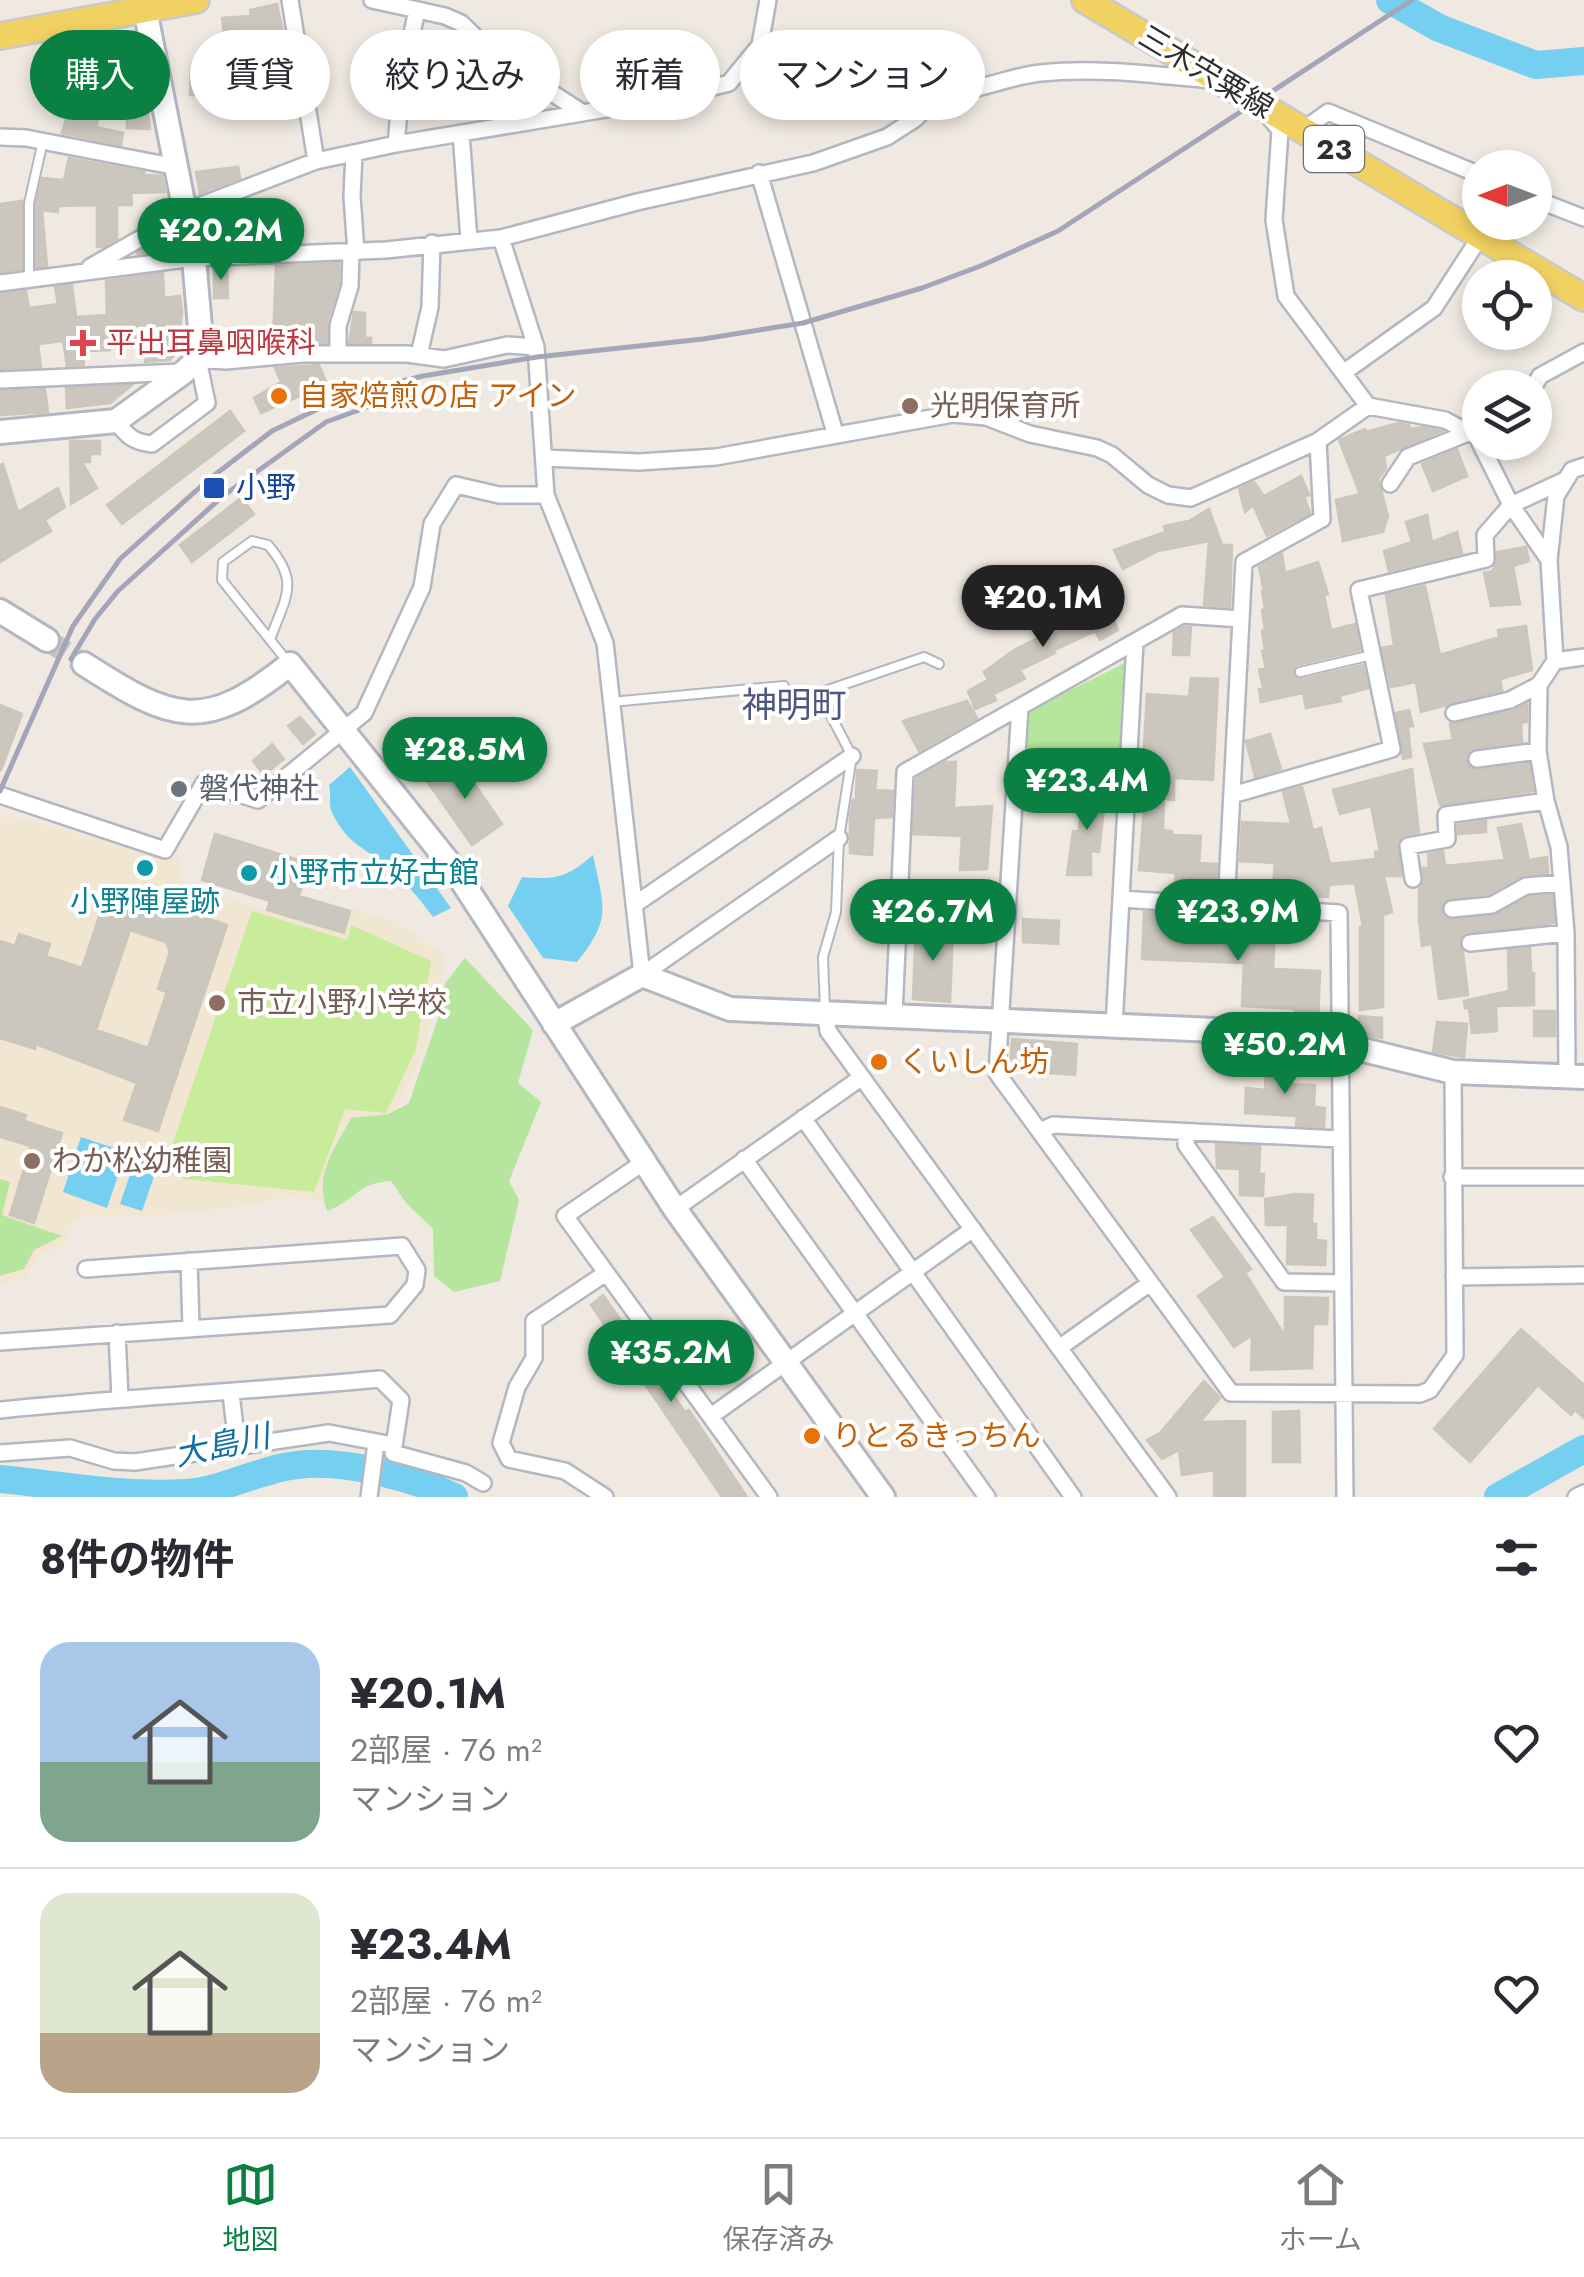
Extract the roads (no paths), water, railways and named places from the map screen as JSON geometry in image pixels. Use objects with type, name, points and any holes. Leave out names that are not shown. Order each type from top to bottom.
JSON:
[{"type":"main road","points":[[0,36],[144,4],[196,0]]},
{"type":"main road","name":"三木宍粟線","points":[[1085,0],[1462,226]]},
{"type":"main road","name":"三木宍粟線","points":[[1485,240],[1584,298]]},
{"type":"street","points":[[290,0],[316,162]]},
{"type":"street","points":[[372,0],[461,23],[495,56],[580,112]]},
{"type":"street","points":[[720,85],[729,83],[760,45],[768,0]]},
{"type":"street","points":[[0,432],[116,421],[191,365],[201,339],[194,258],[144,4]]},
{"type":"street","points":[[396,144],[402,80],[417,10]]},
{"type":"street","points":[[0,283],[194,258],[354,252],[502,238],[813,163],[887,137],[915,119],[942,92],[1048,72],[1220,80]]},
{"type":"street","points":[[1260,105],[1280,130],[1274,220],[1286,296],[1368,406],[1445,420],[1462,428]]},
{"type":"street","points":[[1303,130],[1328,112],[1462,168]]},
{"type":"street","points":[[84,271],[185,213],[316,162],[396,144],[580,113]]},
{"type":"street","points":[[461,133],[468,240]]},
{"type":"street","points":[[0,138],[43,141],[178,167]]},
{"type":"street","points":[[338,354],[338,326],[350,286],[354,252],[354,154]]},
{"type":"street","points":[[759,173],[835,433]]},
{"type":"street","points":[[1552,205],[1584,218]]},
{"type":"street","points":[[502,238],[536,346],[546,496],[604,643],[642,975]]},
{"type":"street","points":[[1343,373],[1434,308],[1478,240]]},
{"type":"street","points":[[419,354],[430,307],[432,243]]},
{"type":"street","points":[[0,380],[338,354],[419,354],[444,359],[507,345],[536,346]]},
{"type":"street","points":[[1551,370],[1584,352]]},
{"type":"street","points":[[116,421],[128,437],[152,444],[207,403],[191,365]]},
{"type":"street","points":[[545,458],[639,462],[716,457],[952,414],[986,418],[1030,434],[1097,448],[1112,455],[1148,485],[1191,498],[1318,440],[1368,406]]},
{"type":"street","points":[[1390,484],[1408,457],[1462,439]]},
{"type":"street","points":[[1226,906],[1244,562],[1322,518],[1318,440]]},
{"type":"street","points":[[1488,460],[1510,505],[1549,560]]},
{"type":"street","points":[[642,975],[730,1009],[1238,1031],[1339,1044],[1453,1072],[1576,1077],[1559,847],[1538,750],[1540,685],[1555,661],[1549,560],[1556,496],[1572,470],[1584,466]]},
{"type":"street","points":[[1232,794],[1392,749],[1358,590],[1486,559],[1485,535],[1510,505],[1565,480]]},
{"type":"street","points":[[0,794],[165,850],[204,783],[258,800],[364,712],[422,587],[432,524],[456,485],[499,494],[546,496]]},
{"type":"street","points":[[0,611],[46,640]]},
{"type":"street","points":[[894,1014],[905,772],[1182,615],[1241,619]]},
{"type":"street","points":[[1114,1026],[1135,642]]},
{"type":"street","points":[[1555,661],[1584,657]]},
{"type":"street","points":[[84,664],[146,701],[175,711],[233,704],[256,692],[290,664],[454,868],[674,1209],[883,1497]]},
{"type":"street","points":[[1454,713],[1510,700],[1540,685]]},
{"type":"street","points":[[1020,707],[997,1073],[1230,1393],[1420,1394],[1430,1390],[1455,1355],[1453,1072]]},
{"type":"street","points":[[1477,758],[1538,750]]},
{"type":"street","points":[[634,905],[852,756]]},
{"type":"street","points":[[1413,878],[1408,846],[1447,839],[1446,815],[1546,801]]},
{"type":"street","points":[[554,1024],[642,975],[838,838]]},
{"type":"street","points":[[1452,909],[1492,905],[1526,886],[1562,883]]},
{"type":"street","points":[[1121,899],[1339,913],[1345,1497]]},
{"type":"street","points":[[1470,943],[1566,933]]},
{"type":"street","points":[[825,1011],[828,1030],[1168,1497]]},
{"type":"street","points":[[674,1209],[862,1077]]},
{"type":"street","points":[[803,1118],[1073,1497]]},
{"type":"street","points":[[1040,1132],[1053,1125],[1340,1139]]},
{"type":"street","points":[[1186,1132],[1186,1144],[1284,1282],[1342,1283]]},
{"type":"street","points":[[744,1159],[987,1497]]},
{"type":"street","points":[[644,1162],[565,1216],[769,1497]]},
{"type":"street","points":[[1452,1178],[1584,1178]]},
{"type":"street","points":[[711,1416],[973,1229]]},
{"type":"street","points":[[0,1342],[390,1315],[415,1285],[417,1270],[402,1246],[86,1270]]},
{"type":"street","points":[[189,1261],[192,1326]]},
{"type":"street","points":[[605,1497],[566,1471],[508,1459],[501,1443],[517,1386],[534,1358],[534,1320],[606,1272]]},
{"type":"street","points":[[1454,1277],[1584,1275]]},
{"type":"street","points":[[1060,1348],[1150,1283]]},
{"type":"street","points":[[117,1332],[120,1398]]},
{"type":"street","points":[[0,1410],[380,1379],[402,1400],[393,1453],[466,1473],[483,1482]]},
{"type":"street","points":[[231,1394],[237,1445]]},
{"type":"street","points":[[0,1452],[70,1448],[114,1461],[135,1462],[329,1433],[393,1444]]},
{"type":"street","points":[[368,1496],[376,1442]]},
{"type":"street","points":[[1576,1497],[1584,1492]]},
{"type":"lane","points":[[29,279],[29,204],[43,141]]},
{"type":"lane","points":[[270,638],[290,577],[268,545],[252,541],[224,562],[222,580],[290,664]]},
{"type":"lane","points":[[1300,672],[1372,656]]},
{"type":"lane","points":[[825,1011],[823,957],[836,912],[838,838],[852,756],[819,693],[924,658],[939,664]]},
{"type":"lane","points":[[611,702],[784,686]]},
{"type":"water","points":[[350,767],[451,908],[433,917],[398,876],[339,825],[331,811],[329,785]]},
{"type":"water","points":[[593,855],[602,900],[596,934],[577,962],[543,958],[508,906],[522,877],[560,876]]},
{"type":"water","points":[[81,1137],[126,1152],[107,1208],[63,1192]]},
{"type":"water","points":[[136,1157],[158,1165],[142,1211],[120,1204]]},
{"type":"waterway","points":[[1390,0],[1439,28],[1536,65],[1584,61]]},
{"type":"waterway","name":"大島川","points":[[1498,1497],[1584,1449]]},
{"type":"waterway","name":"大島川","points":[[0,1479],[115,1492],[185,1493],[283,1467],[315,1464],[377,1471],[454,1497]]},
{"type":"tunnel","points":[[47,640],[84,664]]},
{"type":"railway","points":[[0,791],[73,626],[120,559],[208,480],[272,431],[349,394],[423,376],[537,357],[703,339],[803,323],[922,288],[983,265],[1058,231],[1412,0]]},
{"type":"railway","points":[[71,659],[95,619],[118,591],[223,496],[326,422],[400,395]]},
{"type":"place","name":"平出耳鼻咽喉科","points":[[83,343]]},
{"type":"place","name":"自家焙煎の店 アイン","points":[[279,396]]},
{"type":"place","name":"光明保育所","points":[[910,406]]},
{"type":"place","name":"小野","points":[[214,488]]},
{"type":"place","name":"磐代神社","points":[[179,789]]},
{"type":"place","name":"小野陣屋跡","points":[[145,868]]},
{"type":"place","name":"小野市立好古館","points":[[249,873]]},
{"type":"place","name":"市立小野小学校","points":[[217,1003]]},
{"type":"place","name":"くいしん坊","points":[[879,1062]]},
{"type":"place","name":"わか松幼稚園","points":[[32,1161]]},
{"type":"place","name":"りとるきっちん","points":[[812,1436]]},
{"type":"district","name":"神明町","points":[[794,705]]}]
